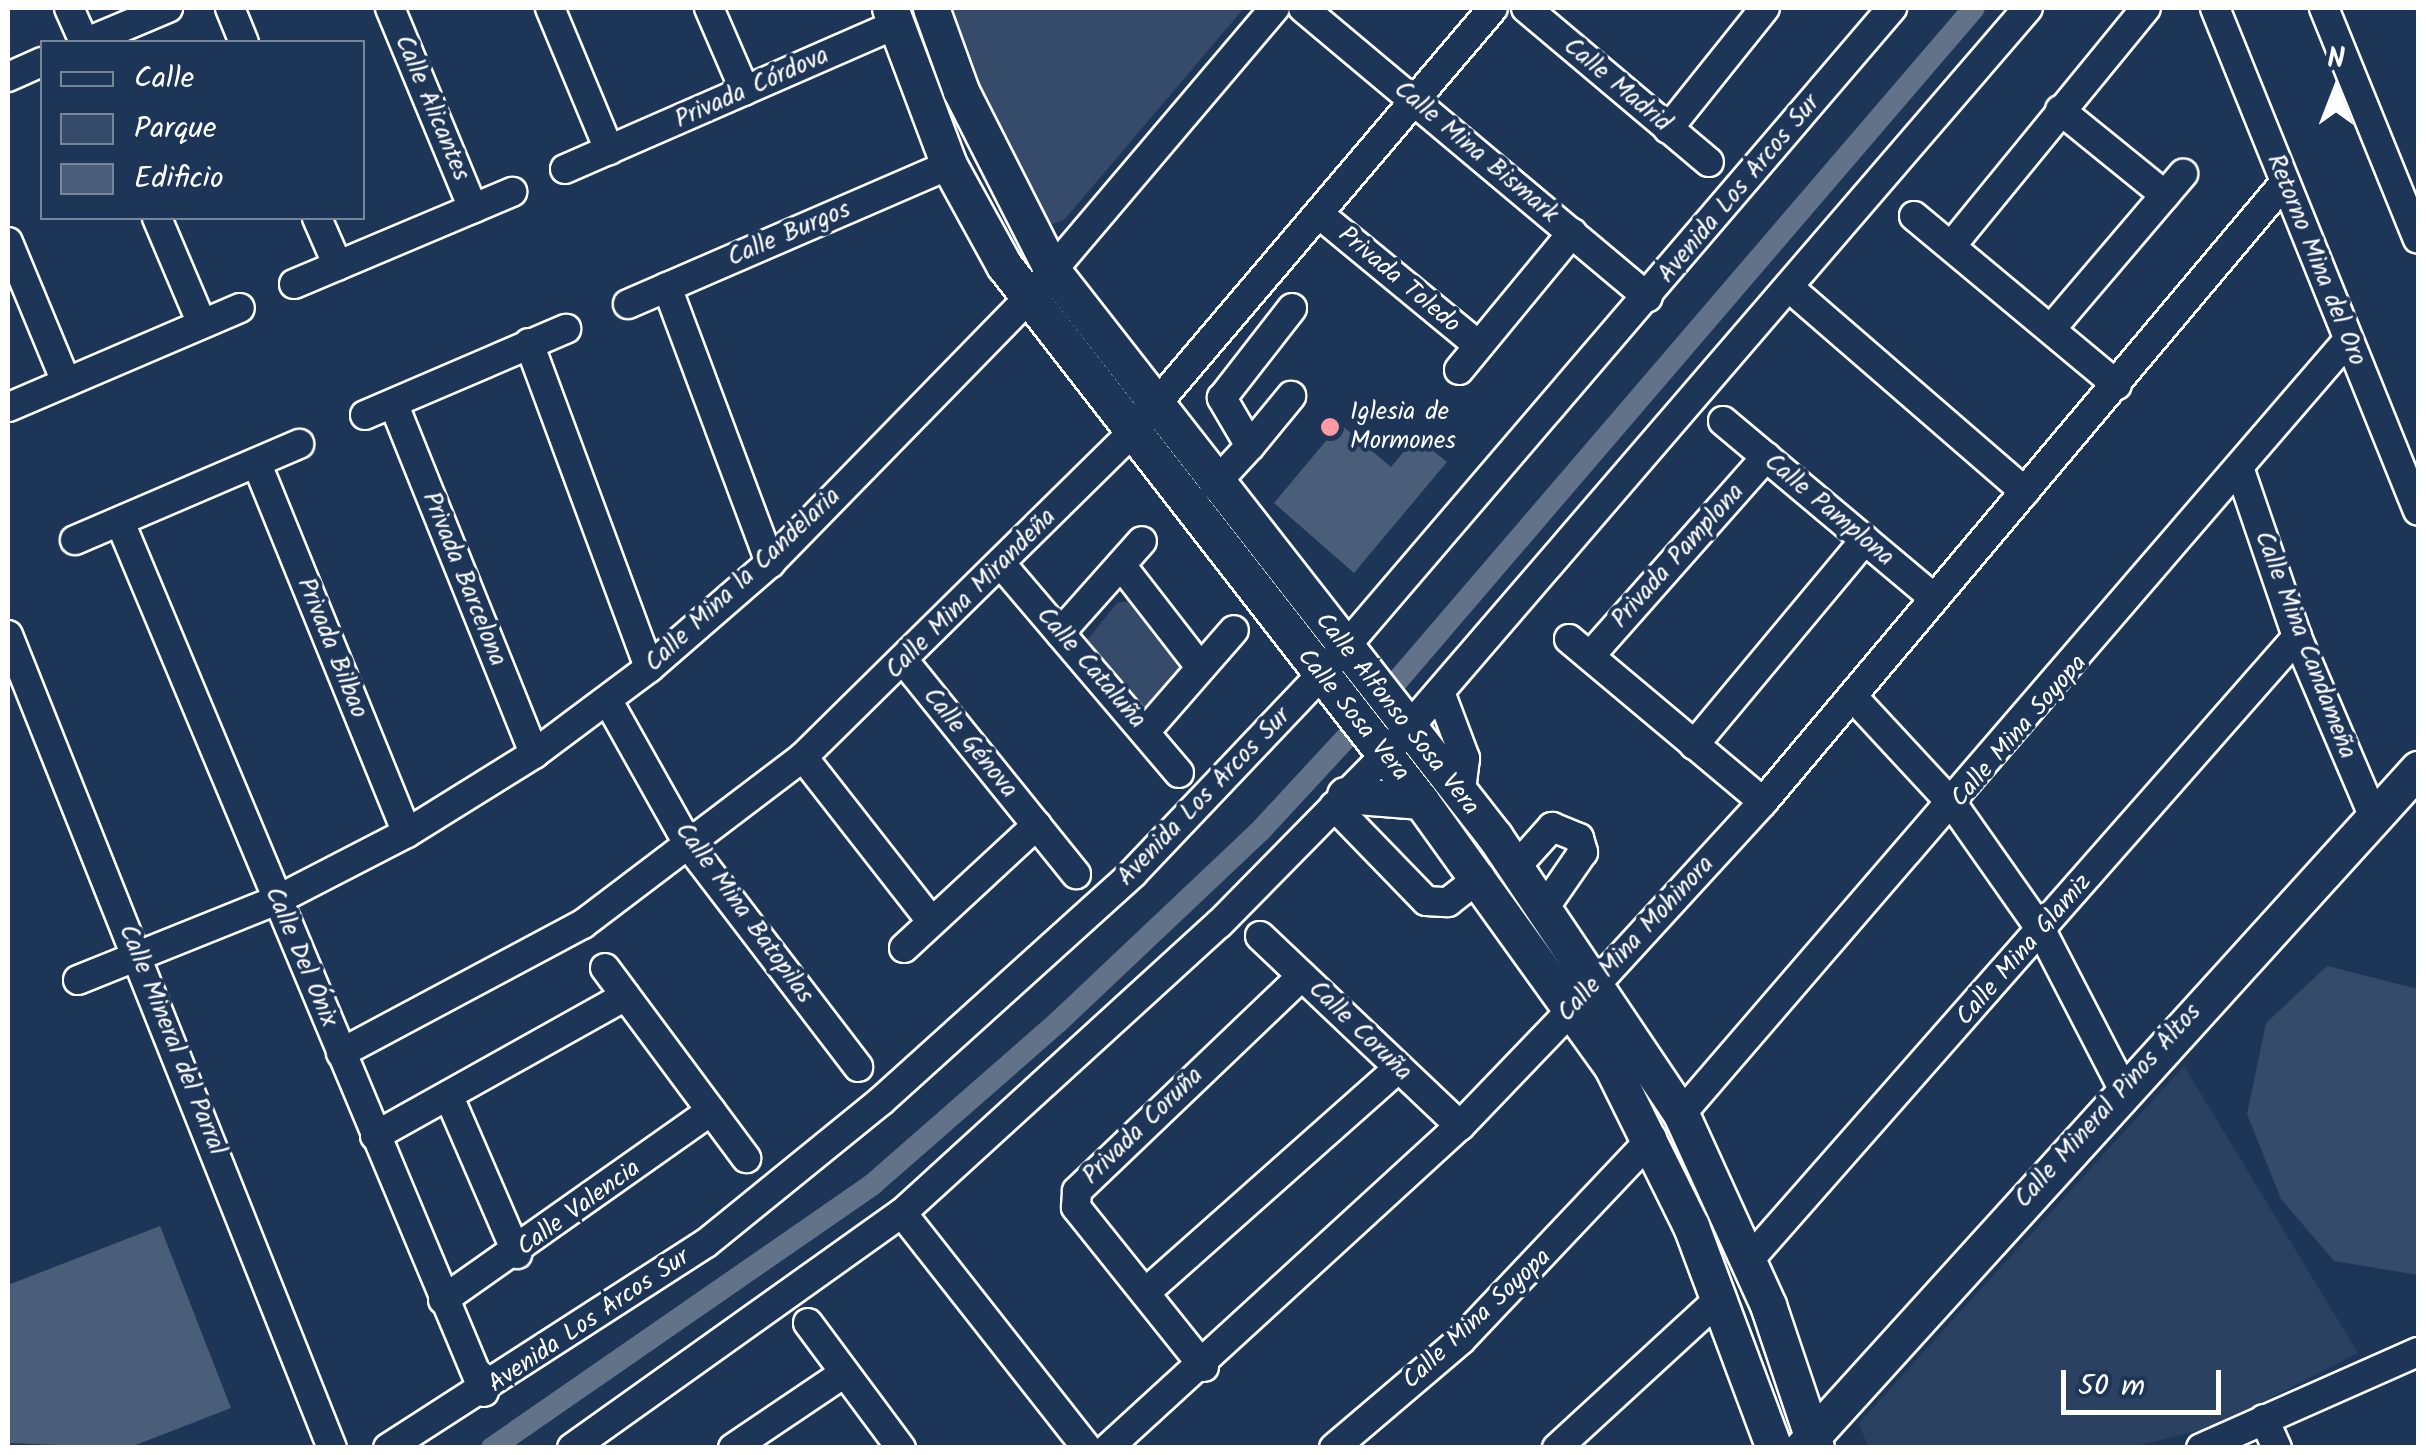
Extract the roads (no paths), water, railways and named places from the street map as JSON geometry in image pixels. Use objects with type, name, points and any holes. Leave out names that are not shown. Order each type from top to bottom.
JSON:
[{"type":"main road","name":"Calle Alfonso Sosa Vera","points":[[931,8],[969,109],[1052,270],[1214,484],[1334,661],[1409,726],[1516,867],[1598,982],[1682,1114],[1749,1260],[1810,1444]]},
{"type":"main road","name":"Calle Sosa Vera","points":[[892,16],[950,165],[1028,298],[1130,435],[1334,661],[1386,754],[1573,1007],[1652,1138],[1721,1297],[1774,1448]]},
{"type":"main road","name":"Calle Mineral Pinos Altos","points":[[1810,1444],[2122,1089],[2418,769]]},
{"type":"main road","points":[[1340,801],[1422,800]]},
{"type":"street","points":[[70,8],[85,40]]},
{"type":"street","points":[[91,40],[168,8]]},
{"type":"street","points":[[230,8],[243,40]]},
{"type":"street","name":"Calle Alicantes","points":[[390,8],[473,208]]},
{"type":"street","points":[[550,8],[609,150]]},
{"type":"street","points":[[709,8],[744,92]]},
{"type":"street","name":"Calle Mina la Candelaria","points":[[78,980],[277,900],[406,833],[534,754],[650,668],[770,563],[1028,298],[1275,8]]},
{"type":"street","name":"Calle Mina Bismark","points":[[1303,8],[1648,297]]},
{"type":"street","name":"Calle Mina Mirandeña","points":[[341,1053],[583,924],[690,847],[803,757],[1130,435],[1493,8]]},
{"type":"street","name":"Calle Madrid","points":[[1526,8],[1709,162]]},
{"type":"street","name":"Avenida Los Arcos Sur","points":[[388,1448],[484,1392],[705,1244],[881,1100],[1132,873],[1334,661],[1892,8]]},
{"type":"street","points":[[572,1448],[902,1213],[1219,924],[1386,754],[1792,290],[2028,8]]},
{"type":"street","points":[[1952,245],[2146,8]]},
{"type":"street","name":"Retorno Mina del Oro","points":[[2215,8],[2418,512]]},
{"type":"street","points":[[2324,8],[2418,239]]},
{"type":"street","points":[[1668,128],[1752,12]]},
{"type":"street","name":"Privada Córdova","points":[[565,169],[744,92],[892,16]]},
{"type":"street","points":[[8,77],[40,63]]},
{"type":"street","points":[[2051,329],[2174,184],[2060,110]]},
{"type":"street","name":"Calle Burgos","points":[[628,304],[950,165]]},
{"type":"street","name":"Calle Mina Mohinora","points":[[1108,1448],[1204,1367],[1460,1126],[1598,982],[1763,802],[2285,182]]},
{"type":"street","points":[[294,284],[512,192]]},
{"type":"street","name":"Privada Toledo","points":[[1319,214],[1479,346]]},
{"type":"street","points":[[1914,216],[2117,385]]},
{"type":"street","points":[[159,220],[202,324]]},
{"type":"street","points":[[318,220],[338,266]]},
{"type":"street","name":"Privada Toledo","points":[[1459,370],[1572,233]]},
{"type":"street","points":[[8,242],[66,382]]},
{"type":"street","points":[[668,287],[770,563]]},
{"type":"street","points":[[1792,290],[2025,492]]},
{"type":"street","points":[[9,407],[240,308]]},
{"type":"street","points":[[1250,446],[1222,398],[1292,308]]},
{"type":"street","points":[[365,415],[566,328]]},
{"type":"street","name":"Calle Mina Soyopa","points":[[1682,1114],[2241,473],[2348,340]]},
{"type":"street","points":[[529,343],[650,668]]},
{"type":"street","points":[[1214,484],[1291,396]]},
{"type":"street","name":"Privada Barcelona","points":[[394,404],[534,754]]},
{"type":"street","name":"Calle Pamplona","points":[[1723,421],[1934,598]]},
{"type":"street","points":[[75,540],[299,444]]},
{"type":"street","name":"Privada Pamplona","points":[[1694,744],[1579,647],[1766,457]]},
{"type":"street","name":"Privada Bilbao","points":[[257,464],[406,833]]},
{"type":"street","name":"Calle Mina Candameña","points":[[2241,473],[2297,637],[2373,815]]},
{"type":"street","name":"Calle Del Ónix","points":[[120,522],[484,1392]]},
{"type":"street","points":[[1763,802],[1694,744],[1865,540]]},
{"type":"street","points":[[1060,633],[1142,541]]},
{"type":"street","name":"Calle Cataluña","points":[[1002,564],[1179,773]]},
{"type":"street","points":[[1121,565],[1201,668]]},
{"type":"street","points":[[1146,732],[1234,630]]},
{"type":"street","name":"Calle Mineral del Parral","points":[[8,635],[332,1448]]},
{"type":"street","name":"Calle Mina Glamiz","points":[[1749,1260],[2297,637]]},
{"type":"street","name":"Calle Génova","points":[[904,661],[1076,874]]},
{"type":"street","points":[[1440,692],[1463,750],[1461,794]]},
{"type":"street","points":[[1853,697],[1954,806],[2041,930],[2122,1089]]},
{"type":"street","name":"Calle Mina Batopilas","points":[[608,701],[690,847],[858,1067]]},
{"type":"street","points":[[803,757],[932,922]]},
{"type":"street","points":[[1340,801],[1426,901],[1448,902],[1480,877]]},
{"type":"street","points":[[904,948],[1036,825]]},
{"type":"street","points":[[1516,867],[1552,827],[1579,838],[1583,852],[1545,907]]},
{"type":"street","name":"Calle Coruña","points":[[1260,936],[1460,1126]]},
{"type":"street","points":[[605,968],[746,1158]]},
{"type":"street","name":"Privada Coruña","points":[[1204,1367],[1076,1206],[1076,1190],[1302,976]]},
{"type":"street","points":[[375,1136],[450,1100],[625,996]]},
{"type":"street","points":[[1145,1293],[1398,1068]]},
{"type":"street","points":[[450,1100],[517,1254]]},
{"type":"street","name":"Calle Valencia","points":[[443,1300],[517,1254],[711,1110]]},
{"type":"street","name":"Calle Mina Soyopa","points":[[1334,1448],[1461,1340],[1652,1138]]},
{"type":"street","points":[[902,1213],[1087,1448]]},
{"type":"street","points":[[1557,1448],[1721,1297]]},
{"type":"street","points":[[808,1323],[901,1448]]},
{"type":"street","points":[[2202,1448],[2418,1352]]},
{"type":"street","points":[[733,1448],[844,1372]]},
{"type":"street","points":[[2264,1419],[2276,1448]]},
{"type":"waterway","points":[[1398,680],[1974,8]]},
{"type":"waterway","points":[[492,1448],[873,1184],[1057,1023],[1260,831],[1347,737]]},
{"type":"place","name":"Iglesia de Mormones","points":[[1330,427]]}]
